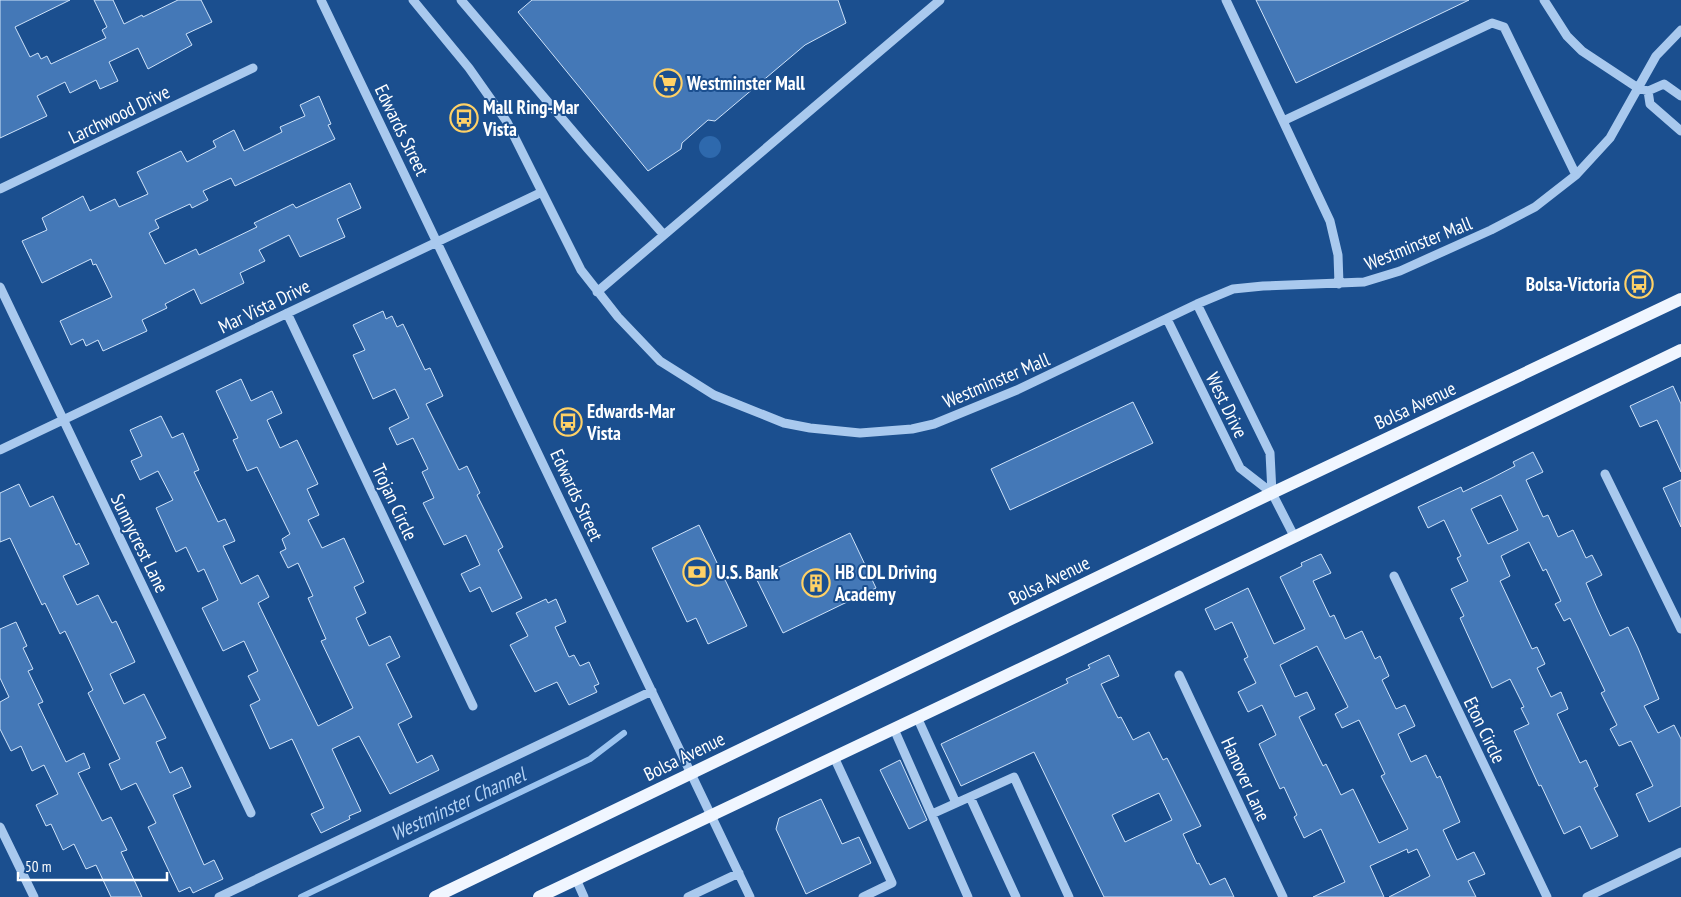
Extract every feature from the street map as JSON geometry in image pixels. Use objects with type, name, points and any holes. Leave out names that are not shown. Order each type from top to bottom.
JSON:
[{"type":"main road","name":"Bolsa Avenue","points":[[435,897],[1272,493],[1681,299]]},
{"type":"main road","points":[[539,897],[559,893],[576,879],[894,729],[1681,350]]},
{"type":"street","name":"Edwards Street","points":[[321,0],[750,897]]},
{"type":"street","name":"Westminster Mall","points":[[413,0],[494,101],[507,122],[582,270],[597,292],[660,361],[714,395],[784,423],[810,428],[860,433],[902,430],[934,424],[1017,390],[1167,318],[1233,289],[1364,282],[1400,271],[1535,207],[1576,175],[1610,138],[1656,56],[1681,30]]},
{"type":"street","points":[[461,0],[664,235]]},
{"type":"street","points":[[597,292],[940,0]]},
{"type":"street","points":[[1226,0],[1330,221],[1338,255],[1339,284]]},
{"type":"street","points":[[1544,0],[1567,36],[1582,51],[1638,88],[1648,91],[1664,84],[1681,96]]},
{"type":"street","points":[[1283,121],[1492,23],[1504,27],[1576,175]]},
{"type":"street","name":"Larchwood Drive","points":[[0,189],[253,68]]},
{"type":"street","points":[[1648,91],[1650,104],[1681,131]]},
{"type":"street","name":"Mar Vista Drive","points":[[0,450],[542,192]]},
{"type":"street","name":"Sunnycrest Lane","points":[[0,287],[251,813]]},
{"type":"street","name":"West Drive","points":[[1197,304],[1270,454],[1272,493],[1294,536]]},
{"type":"street","name":"Trojan Circle","points":[[287,313],[473,706]]},
{"type":"street","name":"West Drive","points":[[1167,318],[1240,468],[1272,493]]},
{"type":"street","points":[[1605,474],[1681,629]]},
{"type":"street","name":"Eton Circle","points":[[1394,576],[1548,897]]},
{"type":"street","name":"Hanover Lane","points":[[1179,675],[1283,897]]},
{"type":"street","points":[[219,897],[652,691]]},
{"type":"street","points":[[917,717],[956,803]]},
{"type":"street","points":[[894,729],[968,897]]},
{"type":"street","points":[[834,757],[892,884],[864,897]]},
{"type":"street","points":[[932,814],[1014,777],[1070,897]]},
{"type":"street","points":[[970,797],[1016,897]]},
{"type":"street","points":[[0,827],[34,897]]},
{"type":"street","points":[[1587,897],[1681,852]]},
{"type":"street","points":[[688,897],[738,873]]},
{"type":"street","points":[[576,879],[584,897]]},
{"type":"shaded area","points":[[710,136],[718,139],[721,147],[718,155],[710,158],[702,155],[699,147],[702,139]]},
{"type":"building","points":[[0,0],[70,0],[15,27],[30,57],[38,53],[41,59],[47,56],[51,64],[106,38],[102,30],[107,27],[94,0],[113,0],[124,24],[178,0],[201,0],[212,22],[186,34],[192,45],[148,69],[138,48],[109,62],[118,81],[100,89],[96,80],[70,93],[65,82],[37,96],[47,116],[0,138]]},
{"type":"building","name":"Westminster Mall","points":[[532,0],[838,0],[846,23],[805,45],[715,121],[708,120],[682,143],[681,149],[648,171],[518,12]]},
{"type":"building","points":[[1256,0],[1469,0],[1296,83]]},
{"type":"building","points":[[319,96],[331,124],[328,125],[335,139],[235,186],[231,178],[203,191],[208,200],[192,208],[190,204],[155,220],[159,228],[149,233],[165,264],[196,249],[199,255],[257,227],[254,223],[293,204],[296,208],[350,183],[361,208],[337,219],[345,237],[300,257],[289,235],[259,250],[265,261],[240,273],[244,283],[201,304],[194,289],[165,304],[167,308],[142,320],[147,331],[103,351],[98,340],[86,346],[83,339],[71,345],[60,321],[112,297],[96,264],[93,265],[91,259],[42,283],[22,241],[47,230],[42,218],[83,196],[90,211],[115,199],[119,207],[148,194],[137,172],[181,151],[187,162],[216,147],[213,141],[234,130],[244,151],[282,132],[280,127],[305,116],[300,105]]},
{"type":"building","points":[[383,311],[386,319],[392,316],[397,327],[403,324],[425,370],[430,368],[443,396],[426,404],[459,470],[467,466],[480,493],[477,495],[503,547],[498,550],[522,598],[492,612],[480,587],[470,592],[461,574],[480,565],[466,535],[444,545],[423,503],[434,498],[422,472],[428,469],[413,438],[397,445],[389,428],[409,418],[395,389],[373,399],[353,355],[365,350],[353,325]]},
{"type":"building","points":[[241,379],[251,401],[272,391],[282,413],[267,420],[280,448],[297,440],[318,484],[307,489],[319,515],[308,520],[322,548],[344,538],[364,582],[354,587],[366,613],[356,618],[369,646],[390,636],[400,657],[386,664],[412,717],[398,724],[417,763],[432,755],[439,770],[390,794],[359,736],[332,749],[361,811],[349,816],[350,819],[321,833],[311,814],[324,808],[292,739],[270,749],[250,705],[260,700],[248,676],[258,671],[244,641],[223,651],[202,608],[218,600],[204,569],[198,572],[186,547],[176,552],[156,508],[173,500],[158,471],[140,480],[131,461],[142,456],[130,430],[161,416],[172,438],[183,433],[199,470],[194,472],[218,522],[225,519],[235,541],[223,546],[241,584],[258,575],[269,597],[258,603],[318,726],[353,708],[321,641],[326,639],[308,598],[313,596],[298,563],[288,568],[280,552],[286,549],[282,539],[290,534],[257,467],[247,471],[233,440],[238,438],[216,391]]},
{"type":"building","points":[[1673,386],[1681,404],[1681,472],[1657,420],[1640,427],[1630,406]]},
{"type":"building","points":[[1133,402],[1153,443],[1010,510],[991,469]]},
{"type":"building","points":[[1533,452],[1543,472],[1526,480],[1543,517],[1548,515],[1558,537],[1573,530],[1586,558],[1592,555],[1602,575],[1586,583],[1610,636],[1628,627],[1659,699],[1644,706],[1658,733],[1674,725],[1681,739],[1681,806],[1649,822],[1636,794],[1653,786],[1631,741],[1619,746],[1610,729],[1617,725],[1601,693],[1605,691],[1570,618],[1564,621],[1555,604],[1561,601],[1546,569],[1543,571],[1529,542],[1501,556],[1510,576],[1500,581],[1532,649],[1537,647],[1545,664],[1537,668],[1551,697],[1561,692],[1568,709],[1557,714],[1580,763],[1586,760],[1598,786],[1594,788],[1618,836],[1591,849],[1580,826],[1564,834],[1541,785],[1539,786],[1514,731],[1529,724],[1521,708],[1524,707],[1510,679],[1492,688],[1460,618],[1464,616],[1451,589],[1468,581],[1457,558],[1461,556],[1444,520],[1428,528],[1418,507],[1461,487],[1463,492],[1515,466],[1513,462]],"holes":[[[1501,495],[1518,530],[1488,544],[1471,509]]]},
{"type":"building","points":[[1681,480],[1681,527],[1663,488]]},
{"type":"building","points":[[19,484],[30,507],[53,496],[76,545],[79,543],[89,564],[63,576],[77,605],[98,595],[112,623],[116,621],[135,662],[110,674],[124,704],[144,694],[166,738],[156,742],[170,773],[182,767],[191,787],[173,795],[204,865],[214,860],[223,879],[193,893],[190,887],[179,892],[148,827],[156,823],[136,783],[121,790],[109,764],[120,759],[88,693],[93,690],[65,631],[60,634],[45,603],[42,605],[10,538],[0,542],[0,493]]},
{"type":"building","name":"U.S. Bank","points":[[699,525],[747,626],[708,644],[696,618],[687,622],[652,548]]},
{"type":"building","name":"HB CDL Driving Academy","points":[[850,533],[876,588],[783,633],[756,578]]},
{"type":"building","points":[[1321,554],[1331,573],[1313,581],[1330,617],[1334,615],[1345,639],[1362,631],[1375,659],[1380,656],[1389,676],[1382,680],[1396,709],[1405,705],[1415,726],[1398,734],[1411,762],[1426,755],[1437,778],[1440,776],[1460,822],[1443,830],[1457,860],[1474,852],[1485,874],[1468,881],[1476,897],[1389,897],[1430,876],[1417,849],[1408,853],[1407,849],[1370,866],[1384,897],[1313,897],[1345,882],[1321,829],[1304,838],[1294,817],[1297,815],[1284,787],[1280,789],[1259,744],[1276,735],[1262,705],[1248,712],[1238,692],[1256,683],[1244,659],[1248,657],[1232,622],[1215,630],[1205,609],[1248,588],[1274,644],[1305,629],[1280,577],[1302,566],[1301,563]],"holes":[[[1317,646],[1348,707],[1335,714],[1342,728],[1359,720],[1385,774],[1381,776],[1408,829],[1379,843],[1353,789],[1341,795],[1326,764],[1323,766],[1299,717],[1315,709],[1307,692],[1295,697],[1280,665]]]},
{"type":"building","points":[[546,599],[548,603],[556,599],[566,622],[555,627],[569,657],[574,655],[580,666],[589,662],[599,684],[594,686],[597,692],[569,705],[557,682],[535,692],[510,645],[528,636],[516,613]]},
{"type":"building","points":[[16,622],[27,646],[23,648],[33,669],[28,671],[43,702],[38,704],[66,762],[84,753],[90,768],[78,773],[102,821],[111,817],[127,850],[121,852],[142,897],[111,897],[96,865],[86,869],[74,844],[63,850],[51,824],[46,826],[36,805],[58,794],[44,765],[32,771],[21,746],[11,751],[0,729],[0,702],[9,697],[0,678],[0,629]]},
{"type":"building","points":[[1109,655],[1119,676],[1101,684],[1118,718],[1121,717],[1133,740],[1149,732],[1163,760],[1167,758],[1201,826],[1183,834],[1197,864],[1199,863],[1210,885],[1225,878],[1234,897],[1104,897],[1034,752],[961,786],[941,744],[1068,683],[1066,679],[1090,668],[1088,665]],"holes":[[[1159,793],[1172,820],[1125,842],[1112,815]]]},
{"type":"building","points":[[900,760],[927,820],[909,829],[880,770]]},
{"type":"building","points":[[821,799],[842,844],[859,837],[871,863],[806,894],[776,829],[779,818]]},
{"type":"waterway","name":"Westminster Channel","points":[[301,897],[590,759],[624,733]]},
{"type":"place","name":"Westminster Mall","points":[[668,83]]},
{"type":"place","name":"Mall Ring-Mar Vista","points":[[464,118]]},
{"type":"place","name":"Bolsa-Victoria","points":[[1639,284]]},
{"type":"place","name":"Edwards-Mar Vista","points":[[568,422]]},
{"type":"place","name":"U.S. Bank","points":[[697,572]]},
{"type":"place","name":"HB CDL Driving Academy","points":[[816,583]]}]
